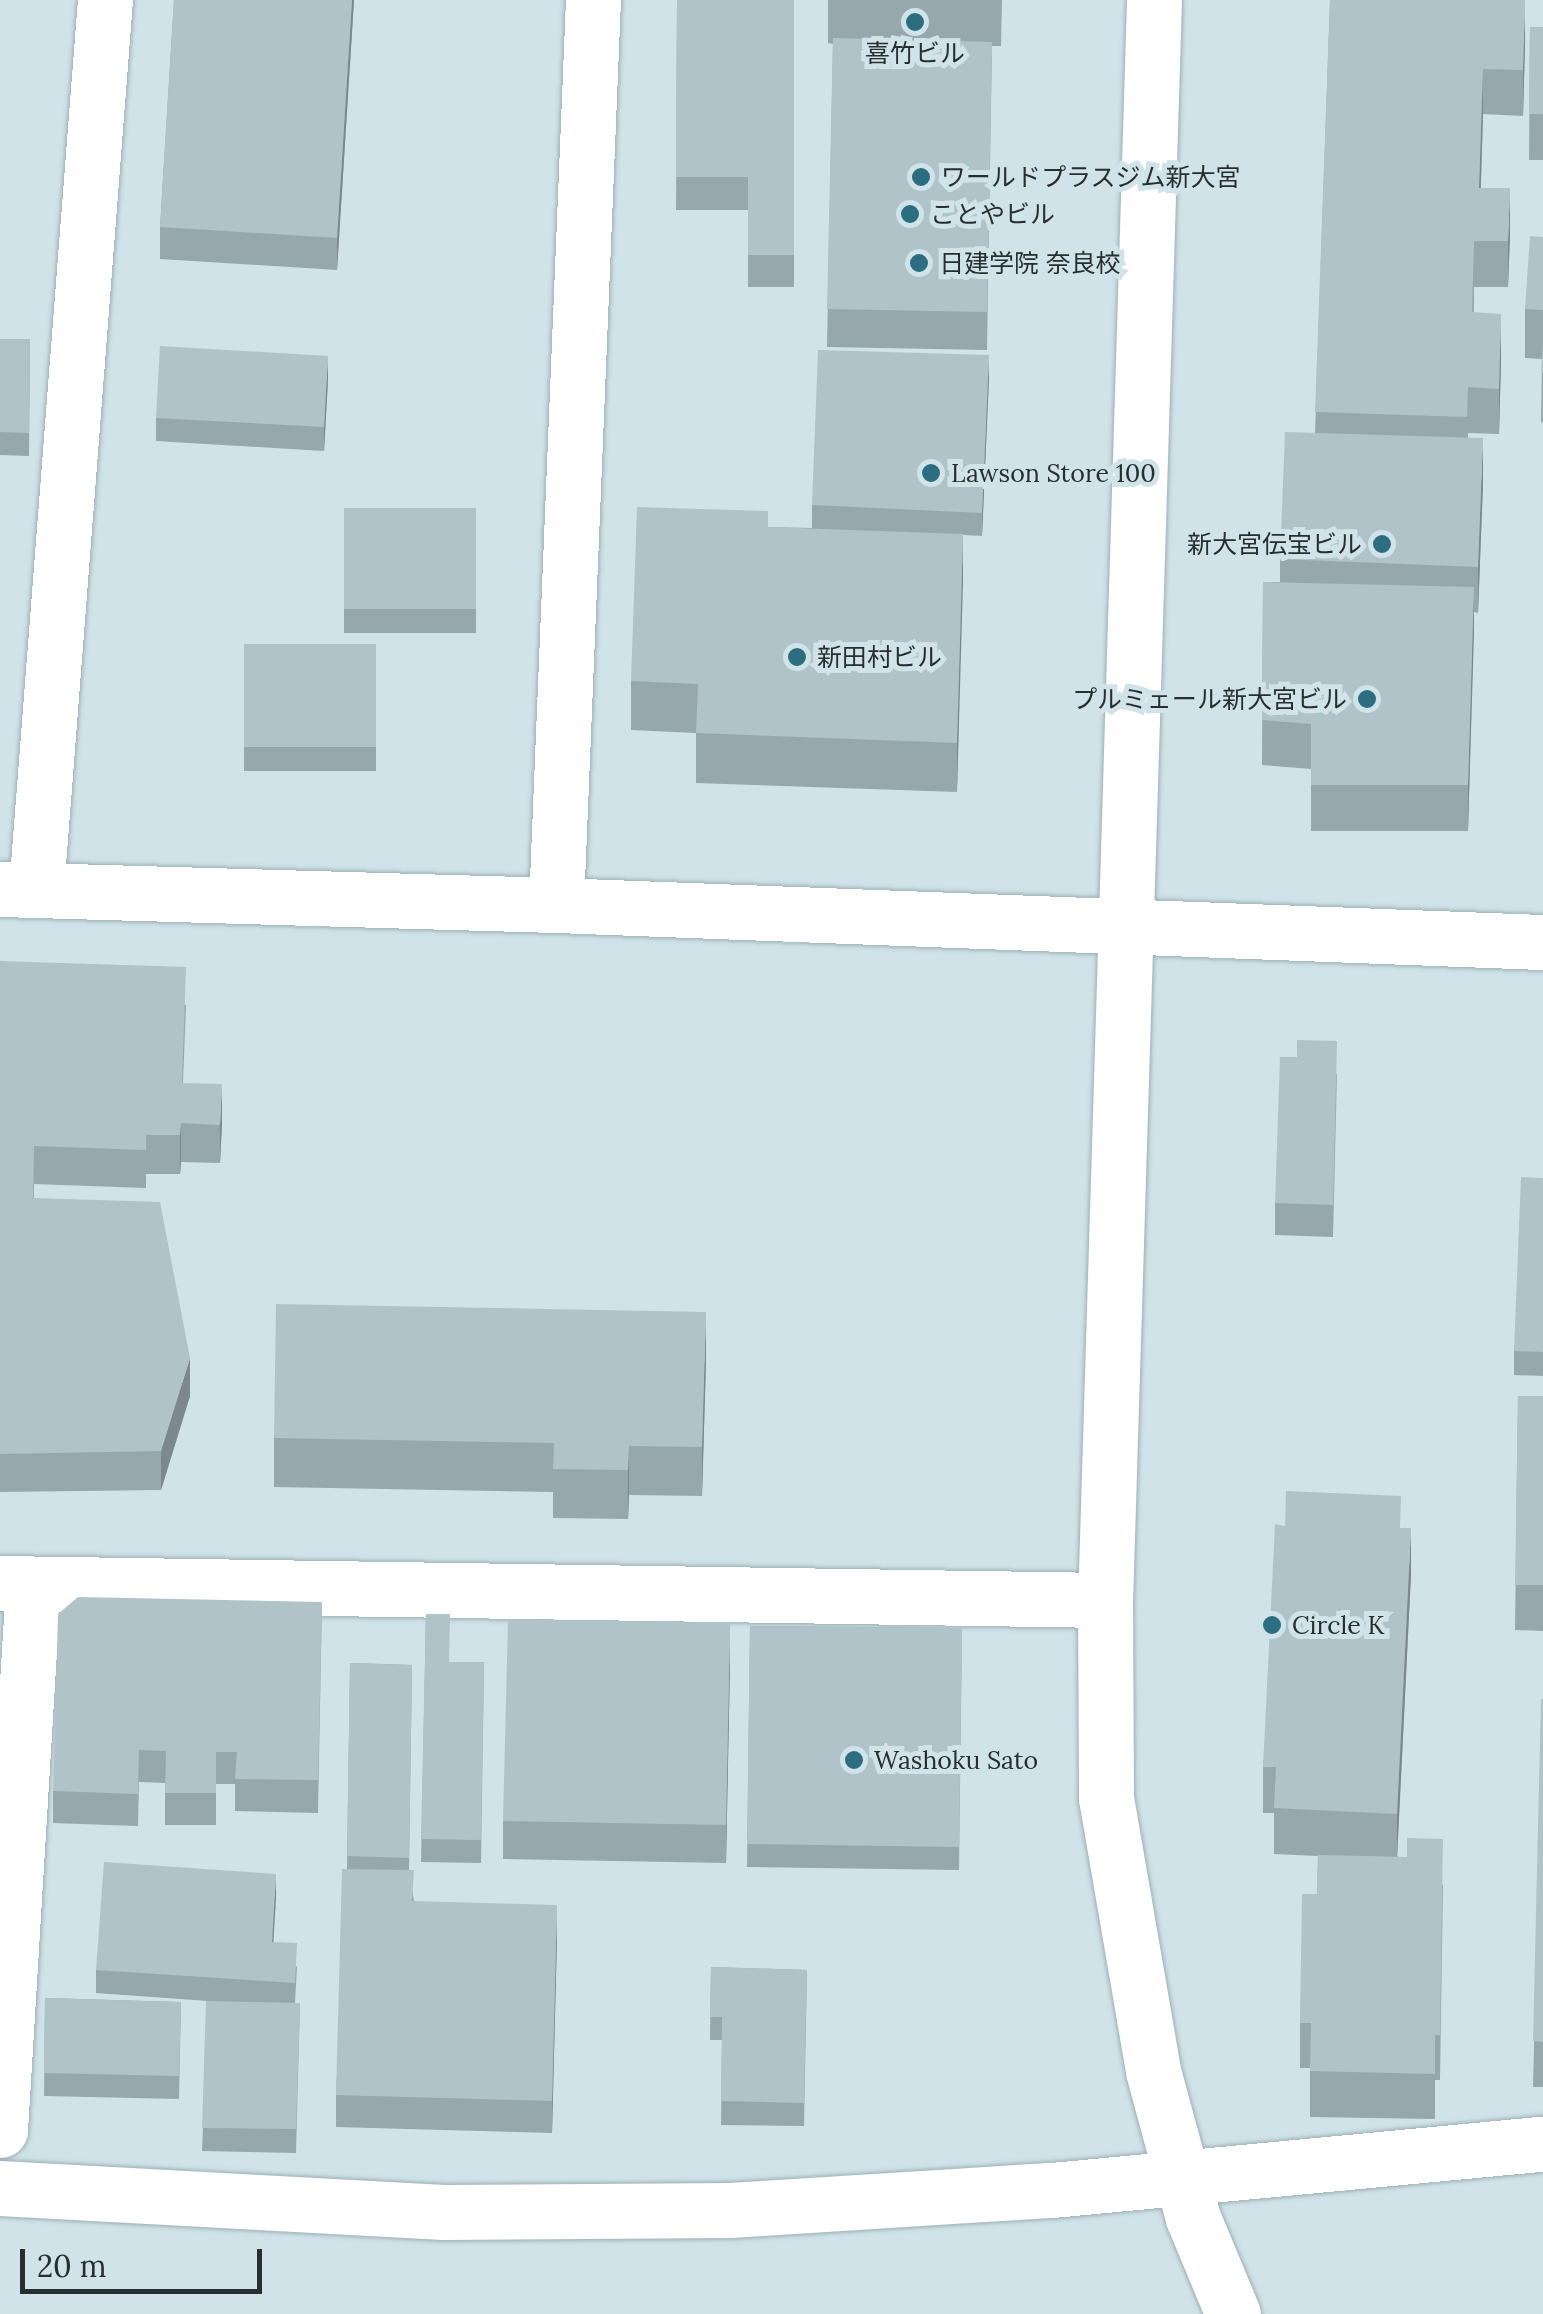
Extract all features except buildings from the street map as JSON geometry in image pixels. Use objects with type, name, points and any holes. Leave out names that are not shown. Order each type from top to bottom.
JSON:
[{"type":"street","points":[[104,0],[18,889],[556,904],[1126,929],[1543,942]]},
{"type":"street","points":[[556,904],[593,0]]},
{"type":"street","points":[[1154,0],[1105,1600],[1106,1798],[1152,2071],[1187,2197],[1233,2314]]},
{"type":"street","points":[[0,2130],[16,1583],[1105,1600]]},
{"type":"street","points":[[0,2188],[444,2212],[711,2210],[1052,2190],[1187,2197],[1543,2144]]},
{"type":"place","name":"喜竹ビル","points":[[915,22]]},
{"type":"place","name":"ワールドプラスジム新大宮","points":[[921,177]]},
{"type":"place","name":"ことやビル","points":[[910,214]]},
{"type":"place","name":"日建学院 奈良校","points":[[919,263]]},
{"type":"place","name":"Lawson Store 100","points":[[931,473]]},
{"type":"place","name":"新大宮伝宝ビル","points":[[1382,544]]},
{"type":"place","name":"新田村ビル","points":[[797,657]]},
{"type":"place","name":"プルミェール新大宮ビル","points":[[1367,699]]},
{"type":"place","name":"Circle K","points":[[1272,1625]]},
{"type":"place","name":"Washoku Sato","points":[[854,1760]]}]
